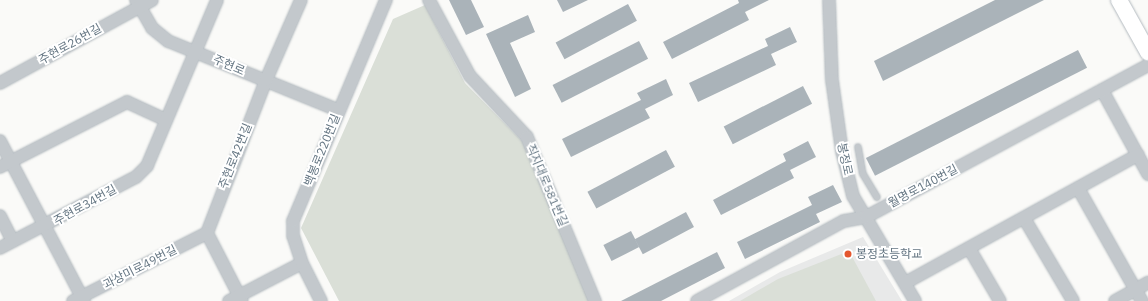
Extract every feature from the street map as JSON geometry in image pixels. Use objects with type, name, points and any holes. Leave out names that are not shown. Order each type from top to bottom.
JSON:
[{"type":"street","name":"주현로26번길","points":[[0,83],[138,3],[150,3],[152,0]]},
{"type":"street","name":"주현로34번길","points":[[0,141],[46,226],[136,177],[146,166],[194,50],[217,0]]},
{"type":"street","name":"주현로42번길","points":[[207,233],[266,80],[301,0]]},
{"type":"street","name":"백봉로220번길","points":[[321,301],[302,263],[293,236],[293,221],[338,110],[386,0]]},
{"type":"street","name":"직지대로581번길","points":[[429,0],[470,76],[527,137],[596,301]]},
{"type":"street","name":"봉정로","points":[[829,0],[832,80],[842,151],[853,196],[915,301]]},
{"type":"street","points":[[1119,0],[1148,52]]},
{"type":"street","name":"주현로","points":[[138,3],[152,28],[168,41],[194,50],[338,110]]},
{"type":"street","name":"월명로140번길","points":[[697,301],[844,221],[866,217],[1148,65]]},
{"type":"street","points":[[1102,90],[1148,174]]},
{"type":"street","points":[[0,167],[127,102],[166,120]]},
{"type":"street","points":[[905,283],[1138,155]]},
{"type":"street","points":[[1078,188],[1142,301]]},
{"type":"street","points":[[0,216],[13,241]]},
{"type":"street","points":[[1024,218],[1073,301]]},
{"type":"street","points":[[0,248],[46,226],[80,299]]},
{"type":"street","points":[[207,233],[237,299],[302,263]]},
{"type":"street","name":"과상미로49번길","points":[[80,299],[207,233]]},
{"type":"street","points":[[969,248],[998,298]]},
{"type":"street","points":[[1115,301],[1148,283]]},
{"type":"lane","points":[[858,147],[863,174],[877,197]]},
{"type":"shaded area","points":[[425,5],[465,83],[523,142],[590,301],[339,301],[301,228],[393,19]]},
{"type":"shaded area","name":"봉정초등학교","points":[[863,237],[902,301],[729,301],[780,272]]},
{"type":"shaded area","name":"봉정초등학교","points":[[849,251],[876,301],[740,301],[778,279]]},
{"type":"building","points":[[449,0],[471,0],[484,27],[466,35]]},
{"type":"building","points":[[557,0],[588,0],[563,12]]},
{"type":"building","points":[[738,0],[769,0],[745,12],[749,20],[672,59],[663,42],[739,3]]},
{"type":"building","points":[[995,0],[1044,0],[883,81],[874,61]]},
{"type":"building","points":[[628,4],[637,21],[565,59],[556,42]]},
{"type":"building","points":[[528,15],[535,32],[510,43],[531,89],[515,97],[486,34]]},
{"type":"building","points":[[790,27],[797,42],[771,54],[776,65],[698,102],[689,83],[768,46],[765,39]]},
{"type":"building","points":[[639,41],[648,59],[562,103],[553,85]]},
{"type":"building","points":[[1078,50],[1087,68],[875,176],[866,158]]},
{"type":"building","points":[[666,79],[673,95],[645,109],[650,118],[571,157],[562,139],[641,100],[637,93]]},
{"type":"building","points":[[803,86],[812,104],[733,144],[724,126]]},
{"type":"building","points":[[808,141],[816,157],[790,170],[794,178],[721,215],[713,200],[786,161],[783,154]]},
{"type":"building","points":[[666,150],[675,167],[596,209],[587,192]]},
{"type":"building","points":[[833,185],[842,202],[816,214],[820,222],[745,259],[737,242],[812,205],[808,197]]},
{"type":"building","points":[[686,212],[694,227],[643,254],[635,239]]},
{"type":"building","points":[[631,231],[639,247],[612,261],[603,245]]},
{"type":"building","points":[[717,252],[725,268],[661,301],[621,301]]},
{"type":"place","name":"봉정초등학교","points":[[848,254]]}]
